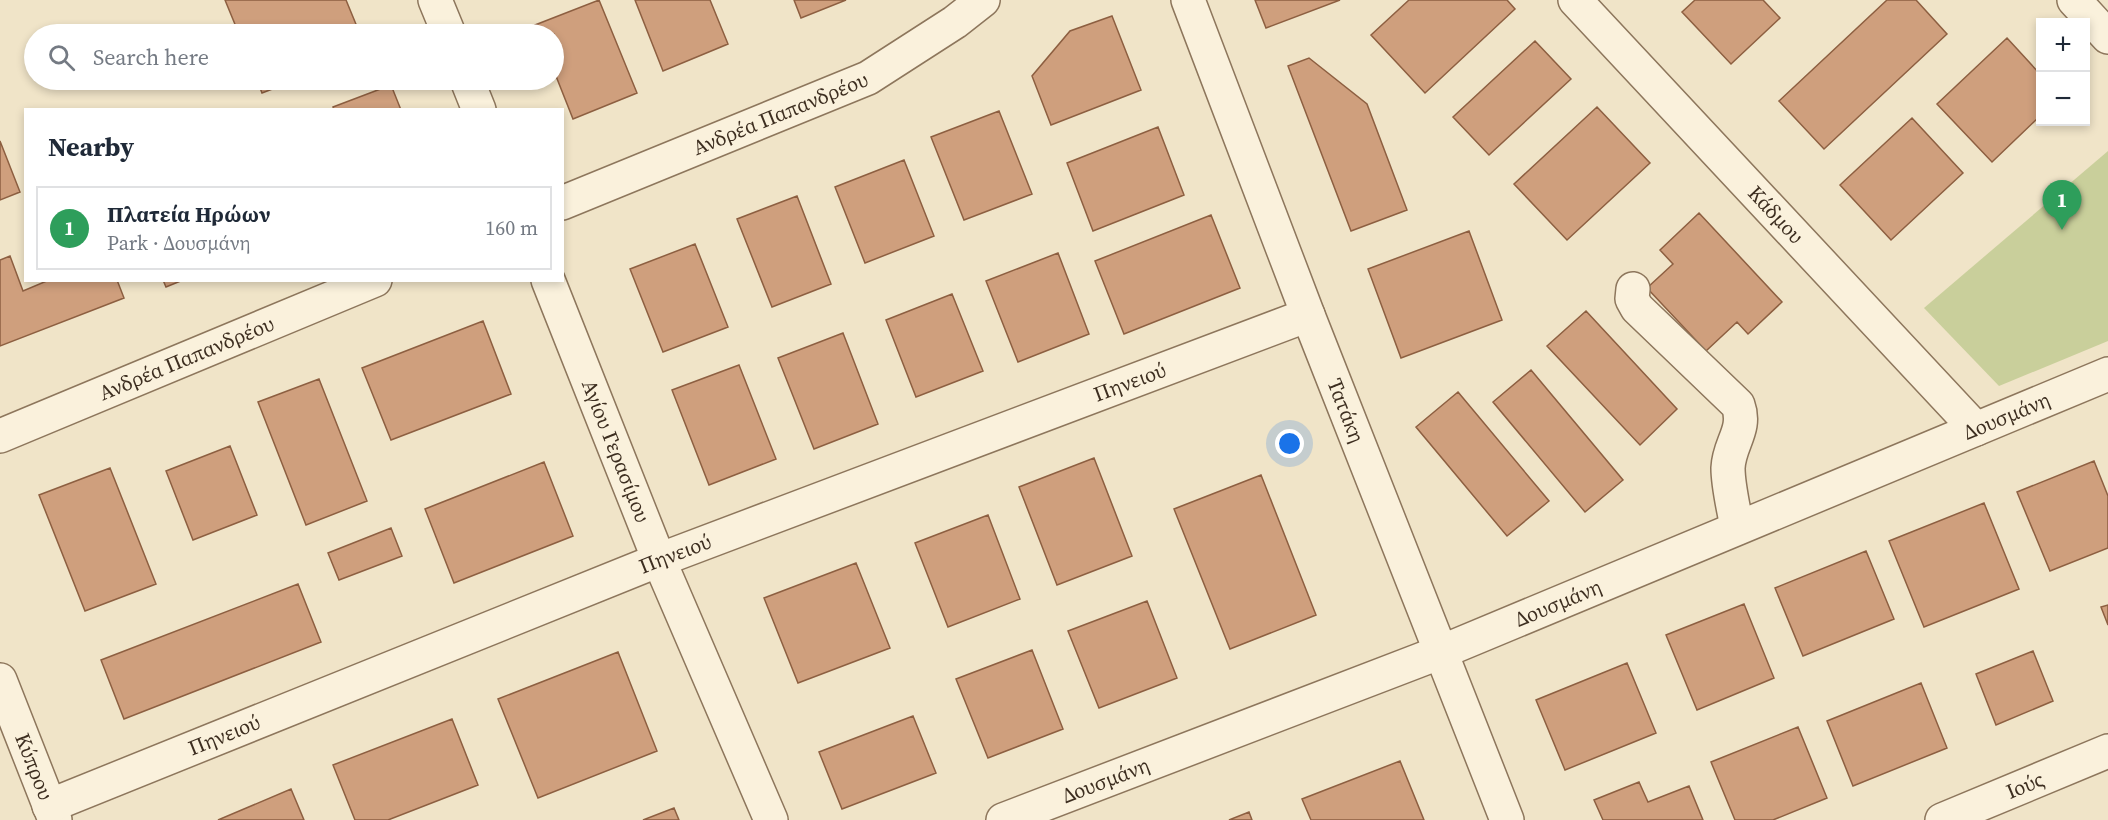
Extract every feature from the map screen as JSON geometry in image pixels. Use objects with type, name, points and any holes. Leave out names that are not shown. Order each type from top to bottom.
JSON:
[{"type":"street","points":[[435,0],[445,24]]},
{"type":"street","name":"Ανδρέα Παπανδρέου","points":[[564,202],[868,78],[956,22],[983,0]]},
{"type":"street","name":"Τατάκη","points":[[1188,0],[1308,315],[1507,820]]},
{"type":"street","name":"Κάδμου","points":[[1575,0],[1976,429]]},
{"type":"street","points":[[2074,0],[2108,37]]},
{"type":"street","points":[[471,90],[478,108]]},
{"type":"street","name":"Ανδρέα Παπανδρέου","points":[[0,436],[370,282]]},
{"type":"street","name":"Αγίου Γερασίμου","points":[[549,282],[658,560],[771,820]]},
{"type":"street","points":[[1633,289],[1632,299],[1637,308],[1738,405],[1742,416],[1728,468],[1737,528]]},
{"type":"street","name":"Πηνειού","points":[[52,813],[658,560],[1308,315]]},
{"type":"street","name":"Δουσμάνη","points":[[1003,820],[1441,652],[2108,374]]},
{"type":"street","name":"Κύπρου","points":[[0,680],[52,813]]},
{"type":"street","name":"Ιούς","points":[[1941,820],[2108,751]]},
{"type":"green space","points":[[2108,151],[2108,341],[1999,386],[1924,308]]},
{"type":"building","points":[[225,0],[346,0],[356,24],[235,24]]},
{"type":"building","points":[[599,0],[637,93],[573,119],[562,90],[564,90],[564,24],[538,24]]},
{"type":"building","points":[[635,0],[710,0],[728,44],[663,71]]},
{"type":"building","points":[[794,0],[846,0],[801,18]]},
{"type":"building","points":[[1255,0],[1340,0],[1266,28]]},
{"type":"building","points":[[1409,0],[1507,0],[1515,9],[1425,93],[1371,35]]},
{"type":"building","points":[[1695,0],[1763,0],[1780,18],[1731,64],[1682,12]]},
{"type":"building","points":[[1887,0],[1916,0],[1947,34],[1824,149],[1779,101]]},
{"type":"building","points":[[1112,16],[1141,90],[1051,125],[1032,76],[1070,31]]},
{"type":"building","points":[[2007,38],[2036,70],[2036,120],[1992,162],[1937,104]]},
{"type":"building","points":[[1535,41],[1571,79],[1489,155],[1453,117]]},
{"type":"building","points":[[1309,58],[1367,104],[1407,210],[1351,231],[1288,66]]},
{"type":"building","points":[[378,90],[393,90],[400,108],[333,108]]},
{"type":"building","points":[[1597,107],[1650,163],[1567,240],[1514,184]]},
{"type":"building","points":[[999,111],[1032,194],[964,220],[931,137]]},
{"type":"building","points":[[1912,118],[1963,173],[1891,240],[1840,185]]},
{"type":"building","points":[[1158,127],[1184,195],[1093,231],[1067,163]]},
{"type":"building","points":[[0,141],[20,192],[0,200]]},
{"type":"building","points":[[904,160],[934,236],[865,263],[835,187]]},
{"type":"building","points":[[797,196],[831,284],[772,307],[737,219]]},
{"type":"building","points":[[1699,213],[1782,302],[1748,334],[1737,322],[1706,351],[1647,288],[1673,264],[1660,250]]},
{"type":"building","points":[[1211,215],[1240,288],[1124,334],[1095,261]]},
{"type":"building","points":[[1469,231],[1502,320],[1401,358],[1368,269]]},
{"type":"building","points":[[695,244],[728,327],[663,352],[630,269]]},
{"type":"building","points":[[1058,253],[1089,334],[1018,362],[986,281]]},
{"type":"building","points":[[10,256],[23,291],[44,282],[118,282],[124,298],[0,346],[0,260]]},
{"type":"building","points":[[164,282],[178,282],[166,287]]},
{"type":"building","points":[[952,294],[983,371],[916,397],[886,320]]},
{"type":"building","points":[[1586,311],[1677,409],[1640,445],[1547,346]]},
{"type":"building","points":[[483,321],[511,394],[391,440],[362,368]]},
{"type":"building","points":[[843,333],[878,424],[814,449],[778,358]]},
{"type":"building","points":[[739,365],[776,459],[709,485],[672,390]]},
{"type":"building","points":[[1531,370],[1623,480],[1585,512],[1493,402]]},
{"type":"building","points":[[319,379],[367,501],[306,525],[258,402]]},
{"type":"building","points":[[1458,392],[1549,501],[1507,536],[1416,427]]},
{"type":"building","points":[[230,446],[257,515],[193,540],[166,471]]},
{"type":"building","points":[[1094,458],[1132,556],[1057,585],[1019,487]]},
{"type":"building","points":[[2094,461],[2108,496],[2108,548],[2050,571],[2017,492]]},
{"type":"building","points":[[544,462],[573,536],[454,583],[425,509]]},
{"type":"building","points":[[110,468],[156,584],[85,611],[39,495]]},
{"type":"building","points":[[1261,475],[1316,615],[1230,649],[1174,509]]},
{"type":"building","points":[[1984,503],[2019,589],[1924,627],[1889,541]]},
{"type":"building","points":[[988,515],[1020,599],[948,627],[915,543]]},
{"type":"building","points":[[391,528],[402,556],[339,580],[328,553]]},
{"type":"building","points":[[1866,551],[1894,619],[1803,656],[1775,588]]},
{"type":"building","points":[[856,563],[890,648],[798,683],[764,598]]},
{"type":"building","points":[[298,584],[321,642],[124,719],[101,660]]},
{"type":"building","points":[[1147,601],[1177,678],[1099,708],[1068,631]]},
{"type":"building","points":[[1744,604],[1774,678],[1697,710],[1666,635]]},
{"type":"building","points":[[2108,605],[2108,625],[2101,607]]},
{"type":"building","points":[[1032,650],[1063,729],[988,758],[956,679]]},
{"type":"building","points":[[2033,651],[2053,701],[1996,725],[1976,674]]},
{"type":"building","points":[[618,652],[657,751],[538,798],[498,699]]},
{"type":"building","points":[[1627,663],[1656,733],[1565,770],[1536,700]]},
{"type":"building","points":[[1921,683],[1947,748],[1853,786],[1827,721]]},
{"type":"building","points":[[913,716],[936,773],[842,809],[819,752]]},
{"type":"building","points":[[452,719],[478,785],[388,820],[355,820],[333,765]]},
{"type":"building","points":[[1798,727],[1827,798],[1773,820],[1735,820],[1711,762]]},
{"type":"building","points":[[1400,761],[1424,820],[1311,820],[1302,799]]},
{"type":"building","points":[[1639,782],[1648,802],[1689,786],[1703,820],[1603,820],[1594,800]]},
{"type":"building","points":[[291,789],[304,820],[218,820]]},
{"type":"building","points":[[674,808],[679,820],[643,820]]},
{"type":"building","points":[[1249,812],[1252,820],[1229,820]]},
{"type":"place","name":"Πλατεία Ηρώων","points":[[2062,230]]}]
